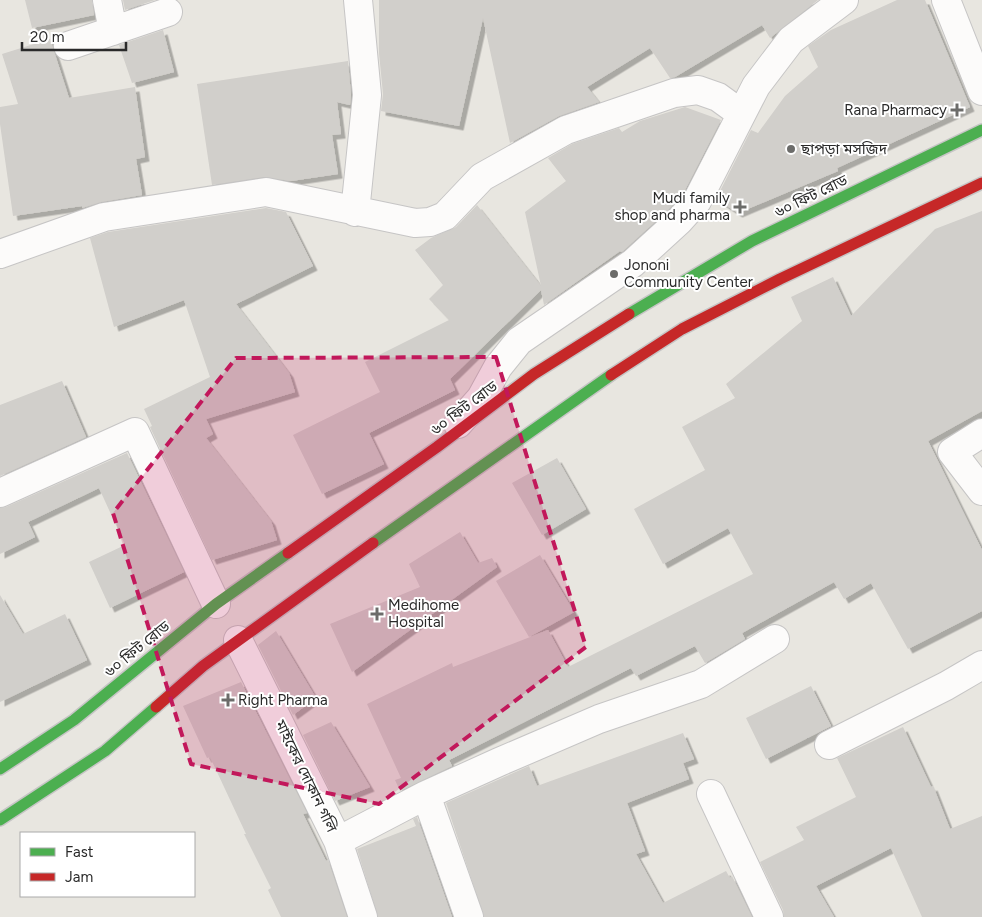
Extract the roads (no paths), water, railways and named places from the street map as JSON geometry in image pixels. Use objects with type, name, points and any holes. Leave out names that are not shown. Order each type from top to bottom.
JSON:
[{"type":"street","points":[[107,0],[113,31]]},
{"type":"street","points":[[355,212],[367,94],[358,0]]},
{"type":"street","points":[[437,447],[481,398],[498,367],[519,341],[633,263],[679,221],[697,201],[740,113],[756,86],[791,40],[844,0]]},
{"type":"street","points":[[946,0],[982,91]]},
{"type":"street","points":[[68,46],[168,12]]},
{"type":"street","points":[[0,254],[104,216],[266,192],[415,223],[430,222],[445,216],[482,177],[566,130],[674,93],[698,90],[718,98],[740,113]]},
{"type":"street","name":"৬০ ফিট রোড","points":[[0,770],[74,720],[218,608],[534,374],[653,299],[752,241],[982,130]]},
{"type":"street","points":[[0,820],[104,750],[236,636],[584,393],[682,329],[780,279],[982,183]]},
{"type":"street","points":[[0,493],[136,432],[218,608]]},
{"type":"street","points":[[982,433],[952,452],[982,490]]},
{"type":"street","name":"মাইকের দোকান গলি","points":[[236,636],[338,841],[362,917]]},
{"type":"street","points":[[338,841],[426,795],[599,718],[701,684],[775,639]]},
{"type":"street","points":[[828,744],[946,686],[982,665]]},
{"type":"street","points":[[711,794],[765,916]]},
{"type":"street","points":[[426,795],[469,917]]},
{"type":"place","name":"Rana Pharmacy","points":[[957,110]]},
{"type":"place","name":"ছাপড়া মসজিদ","points":[[791,149]]},
{"type":"place","name":"Mudi family shop and pharma","points":[[740,207]]},
{"type":"place","name":"Jononi Community Center","points":[[614,274]]},
{"type":"place","name":"Medihome Hospital","points":[[377,614]]},
{"type":"place","name":"Right Pharma","points":[[228,700]]}]
